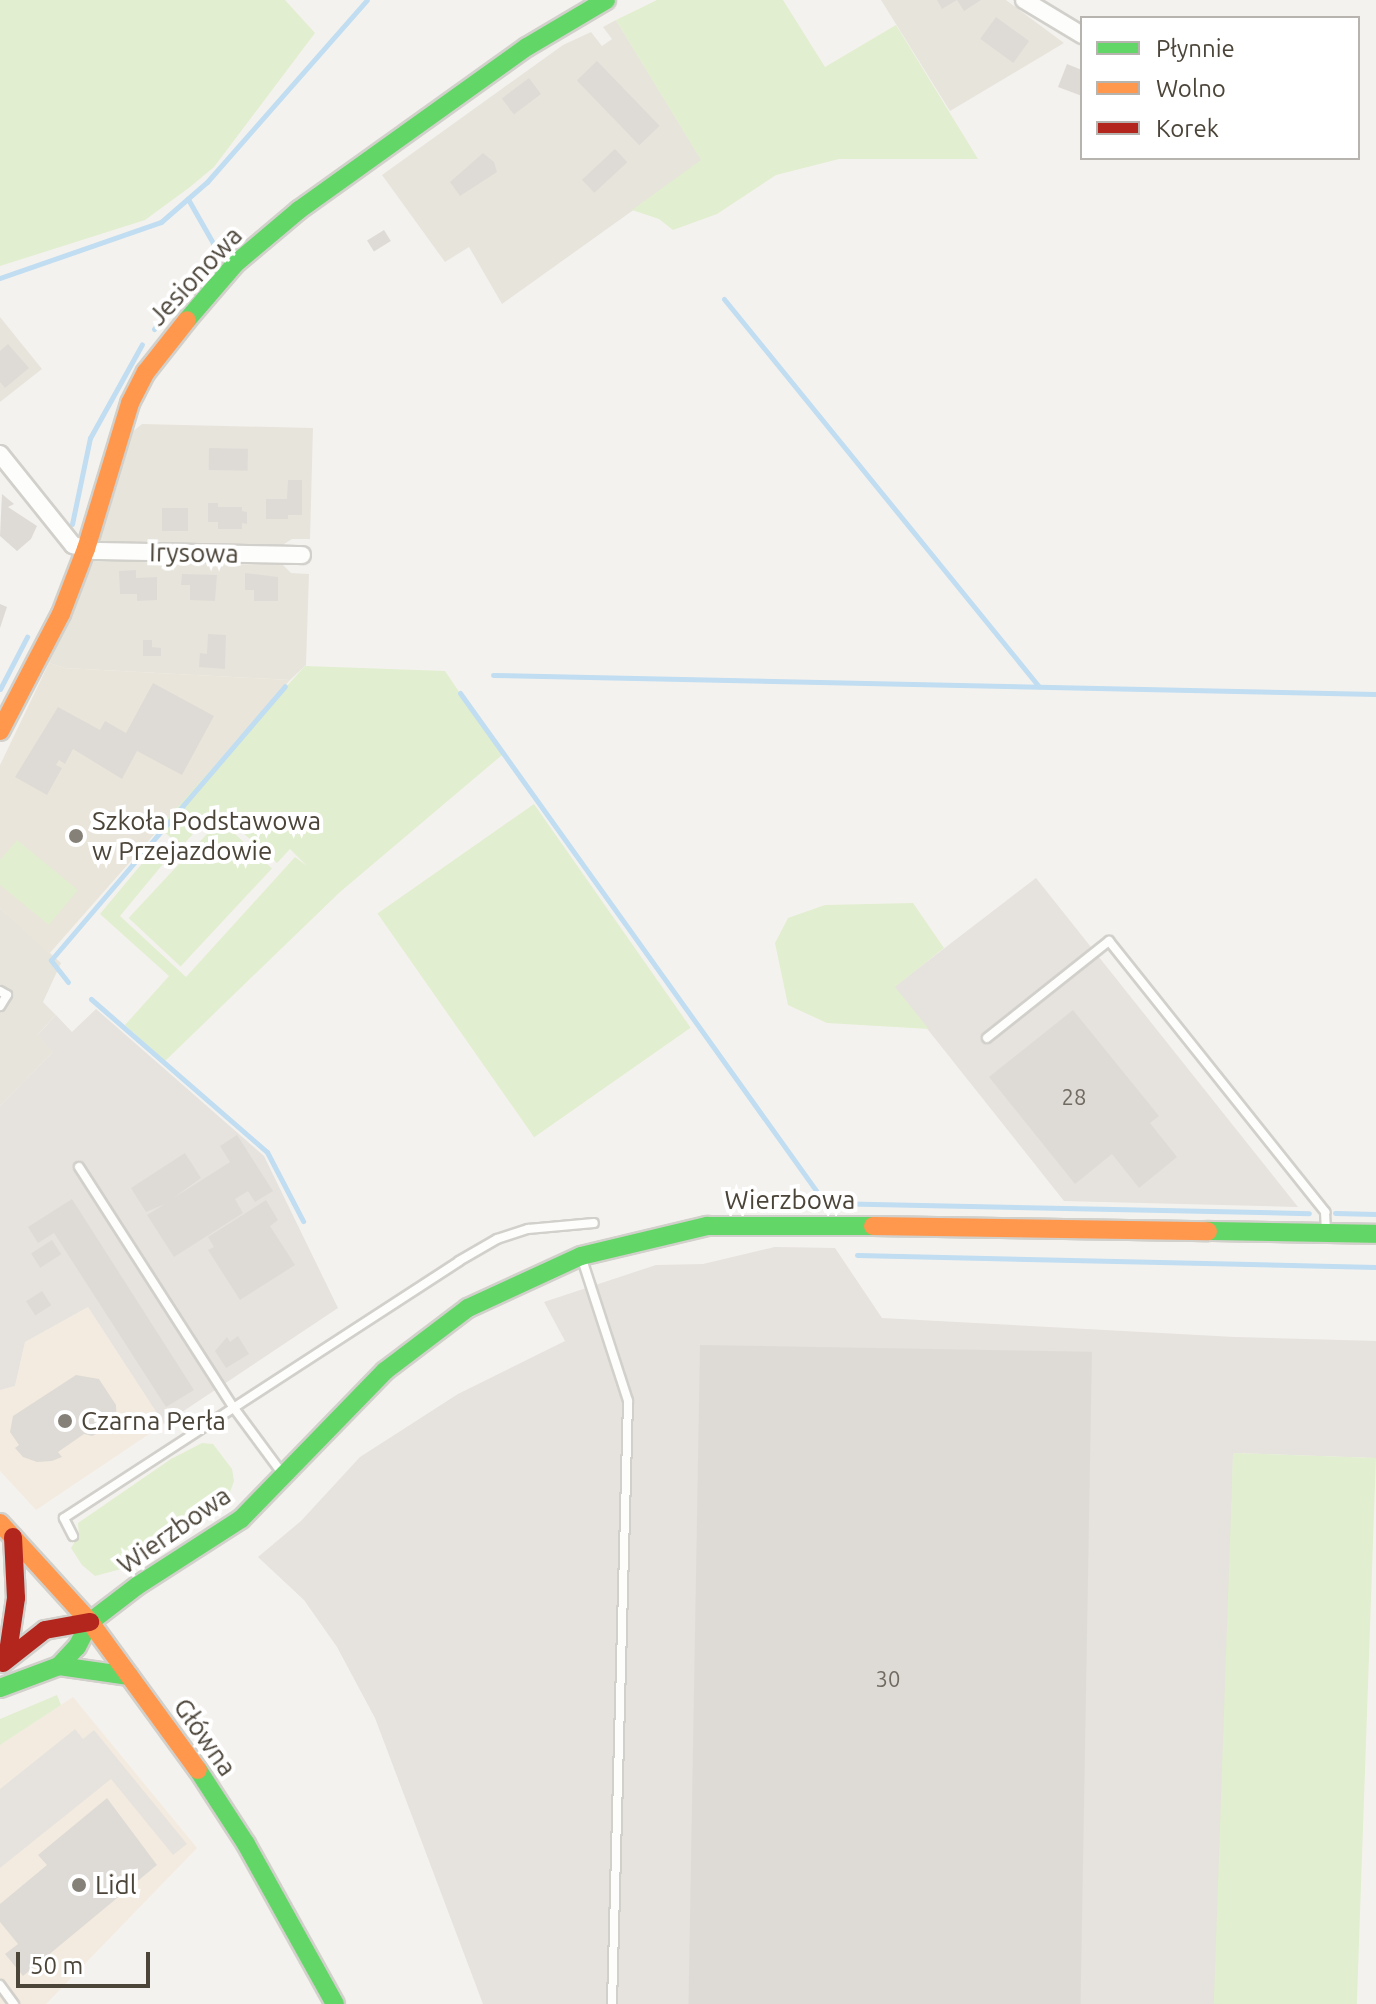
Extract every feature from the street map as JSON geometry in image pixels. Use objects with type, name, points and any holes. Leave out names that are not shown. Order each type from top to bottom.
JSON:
[{"type":"street","name":"Jesionowa","points":[[0,731],[61,614],[86,549],[130,403],[146,372],[235,264],[327,189],[527,47],[606,0]]},
{"type":"street","points":[[1024,0],[1080,34]]},
{"type":"street","points":[[0,454],[73,545],[86,549]]},
{"type":"street","name":"Irysowa","points":[[86,549],[302,555]]},
{"type":"street","name":"Wierzbowa","points":[[90,1622],[137,1586],[241,1519],[385,1371],[417,1344],[468,1308],[512,1285],[581,1256],[707,1226],[1376,1234]]},
{"type":"street","name":"Główna","points":[[0,1523],[90,1622],[199,1771],[246,1844],[335,2004]]},
{"type":"street","points":[[4,1663],[16,1598],[13,1537]]},
{"type":"street","points":[[4,1663],[45,1630],[90,1622]]},
{"type":"street","points":[[0,1688],[59,1666],[77,1647],[90,1622]]},
{"type":"street","points":[[59,1666],[129,1676]]},
{"type":"lane","points":[[987,1038],[1109,941],[1325,1212],[1326,1233]]},
{"type":"lane","points":[[0,991],[7,995],[0,1006]]},
{"type":"lane","points":[[79,1167],[234,1408],[284,1475]]},
{"type":"lane","points":[[73,1536],[64,1518],[497,1239],[528,1229],[594,1223]]},
{"type":"lane","points":[[581,1256],[628,1401],[612,2004]]},
{"type":"lane","points":[[0,1985],[14,2004]]},
{"type":"shaded area","points":[[881,0],[1006,0],[1064,43],[950,111]]},
{"type":"shaded area","points":[[616,20],[702,161],[502,304],[469,247],[445,262],[382,175],[563,45],[591,32],[602,46],[612,39],[603,27]]},
{"type":"shaded area","points":[[0,317],[42,369],[0,402]]},
{"type":"shaded area","points":[[142,424],[313,428],[310,539],[292,539],[281,546],[100,542],[126,437]]},
{"type":"shaded area","points":[[94,561],[283,565],[291,573],[309,574],[306,665],[290,680],[65,668],[49,663]]},
{"type":"shaded area","name":"Szkoła Podstawowa w Przejazdowie","points":[[49,663],[65,668],[290,680],[49,954],[0,908],[0,765]]},
{"type":"shaded area","points":[[1036,878],[1298,1207],[1064,1201],[894,987]]},
{"type":"shaded area","points":[[0,908],[61,963],[43,1002],[56,1015],[38,1034],[54,1051],[0,1106]]},
{"type":"shaded area","points":[[96,1009],[264,1156],[338,1308],[164,1424],[88,1307],[25,1342],[15,1386],[0,1390],[0,1106],[53,1052],[38,1034],[56,1015],[72,1032]]},
{"type":"shaded area","points":[[775,1247],[835,1248],[882,1318],[1235,1337],[1376,1341],[1376,1458],[1233,1453],[1224,2004],[483,2004],[375,1718],[337,1647],[304,1600],[258,1557],[301,1521],[360,1457],[458,1394],[565,1341],[544,1302],[656,1265],[703,1264]]},
{"type":"shaded area","points":[[88,1307],[164,1424],[36,1510],[0,1471],[0,1390],[15,1386],[25,1342]]},
{"type":"shaded area","points":[[73,1697],[197,1848],[46,2004],[0,2004],[0,1745]]},
{"type":"shaded area","points":[[75,1729],[83,1739],[94,1730],[187,1844],[173,1855],[111,1779],[0,1868],[0,1789]]},
{"type":"green space","points":[[0,0],[285,0],[315,33],[214,167],[190,187],[145,220],[0,266]]},
{"type":"green space","points":[[657,0],[783,0],[825,67],[896,25],[978,159],[839,159],[776,175],[717,214],[673,230],[659,219],[632,210],[701,160],[616,20]]},
{"type":"green space","points":[[305,666],[445,671],[502,755],[340,892],[165,1061],[125,1025],[169,976],[100,914],[160,842],[172,853],[120,916],[186,977],[295,857],[307,866],[290,849],[277,863],[216,809],[181,847],[159,827]]},
{"type":"green space","points":[[534,804],[691,1028],[534,1137],[378,914]]},
{"type":"green space","points":[[220,820],[272,868],[181,966],[129,918]]},
{"type":"green space","points":[[17,840],[78,890],[49,925],[0,885],[0,860]]},
{"type":"green space","points":[[913,903],[944,948],[895,987],[929,1029],[827,1023],[788,1005],[775,943],[788,918],[825,905]]},
{"type":"green space","points":[[202,1443],[213,1444],[232,1469],[234,1481],[229,1495],[208,1515],[136,1565],[95,1576],[82,1565],[71,1548],[79,1535],[78,1523],[171,1459]]},
{"type":"green space","points":[[1233,1453],[1376,1458],[1357,2004],[1214,2004]]},
{"type":"green space","points":[[57,1695],[61,1705],[0,1745],[0,1719]]},
{"type":"building","points":[[937,0],[957,0],[942,9]]},
{"type":"building","points":[[957,0],[981,0],[964,11]]},
{"type":"building","points":[[996,17],[1029,41],[1013,63],[980,39]]},
{"type":"building","points":[[597,61],[660,126],[639,145],[577,80]]},
{"type":"building","points":[[1067,64],[1080,69],[1080,95],[1058,87]]},
{"type":"building","points":[[529,78],[541,94],[514,114],[502,98]]},
{"type":"building","points":[[615,149],[627,162],[594,193],[582,180]]},
{"type":"building","points":[[483,153],[494,162],[497,172],[460,196],[450,182]]},
{"type":"building","points":[[384,230],[391,241],[374,252],[367,241]]},
{"type":"building","points":[[8,344],[29,368],[5,388],[0,382],[0,351]]},
{"type":"building","points":[[209,448],[248,449],[248,471],[209,470]]},
{"type":"building","points":[[288,480],[302,480],[302,515],[288,515],[288,519],[266,519],[266,499],[287,499]]},
{"type":"building","points":[[2,494],[14,504],[8,507],[37,526],[31,539],[17,551],[0,536]]},
{"type":"building","points":[[208,503],[218,503],[218,507],[242,507],[242,511],[247,512],[247,524],[242,523],[242,529],[218,529],[218,522],[208,522]]},
{"type":"building","points":[[162,508],[188,508],[188,531],[162,531]]},
{"type":"building","points":[[136,570],[136,578],[157,577],[157,600],[137,601],[137,594],[120,594],[119,571]]},
{"type":"building","points":[[245,573],[278,577],[278,601],[254,601],[254,590],[245,590]]},
{"type":"building","points":[[182,574],[217,575],[215,601],[190,600],[190,585],[181,585]]},
{"type":"building","points":[[0,604],[7,607],[0,628]]},
{"type":"building","points":[[208,634],[226,635],[225,669],[199,667],[200,653],[207,654]]},
{"type":"building","points":[[143,640],[152,640],[152,647],[161,648],[161,656],[143,656]]},
{"type":"building","points":[[153,683],[214,716],[182,775],[137,751],[122,779],[73,749],[65,764],[59,760],[56,765],[62,768],[47,795],[15,777],[58,707],[100,730],[105,721],[126,733]]},
{"type":"building","points":[[1073,1010],[1159,1116],[1150,1123],[1177,1157],[1139,1188],[1112,1154],[1075,1184],[989,1077]]},
{"type":"building","points":[[237,1135],[273,1191],[255,1202],[248,1191],[235,1199],[243,1213],[174,1257],[147,1215],[165,1204],[146,1212],[131,1188],[185,1153],[201,1178],[172,1199],[230,1162],[220,1146]]},
{"type":"building","points":[[72,1199],[194,1390],[166,1407],[54,1233],[38,1243],[28,1227]]},
{"type":"building","points":[[266,1200],[278,1220],[270,1226],[295,1265],[240,1300],[208,1250],[214,1247],[208,1237]]},
{"type":"building","points":[[52,1240],[61,1254],[40,1268],[31,1254]]},
{"type":"building","points":[[42,1291],[51,1305],[35,1316],[26,1301]]},
{"type":"building","points":[[238,1336],[249,1354],[226,1368],[215,1351],[227,1337],[230,1342]]},
{"type":"building","points":[[700,1345],[1092,1352],[1081,2004],[688,2004]]},
{"type":"building","name":"Czarna Perła","points":[[76,1375],[99,1379],[116,1405],[117,1424],[92,1436],[84,1434],[58,1452],[62,1457],[52,1461],[37,1462],[23,1457],[15,1448],[19,1445],[10,1432],[13,1416]]},
{"type":"building","name":"Lidl","points":[[107,1798],[157,1865],[23,1976],[5,1954],[18,1944],[0,1922],[0,1904],[47,1865],[38,1855]]},
{"type":"waterway","points":[[0,278],[161,222],[207,182],[367,0]]},
{"type":"waterway","points":[[154,329],[215,258],[213,243],[188,199]]},
{"type":"waterway","points":[[724,299],[1039,686]]},
{"type":"waterway","points":[[72,524],[90,438],[142,344]]},
{"type":"waterway","points":[[0,689],[27,637]]},
{"type":"waterway","points":[[493,675],[1376,694]]},
{"type":"waterway","points":[[68,982],[51,960],[285,686]]},
{"type":"waterway","points":[[460,693],[825,1203],[1309,1213]]},
{"type":"waterway","points":[[91,999],[267,1152],[303,1221]]},
{"type":"waterway","points":[[1335,1213],[1376,1214]]},
{"type":"waterway","points":[[857,1255],[1376,1267]]},
{"type":"traffic: fast","points":[[187,320],[235,264],[299,210],[527,47],[606,0]]},
{"type":"traffic: fast","points":[[59,1666],[77,1647],[90,1622],[137,1586],[241,1519],[385,1371],[468,1308],[581,1256],[707,1226],[873,1226]]},
{"type":"traffic: fast","points":[[1208,1231],[1376,1234]]},
{"type":"traffic: fast","points":[[0,1688],[59,1666],[129,1676]]},
{"type":"traffic: fast","points":[[198,1770],[246,1844],[335,2004]]},
{"type":"traffic: slow","points":[[0,731],[61,614],[86,549],[130,403],[146,372],[187,320]]},
{"type":"traffic: slow","points":[[873,1226],[1208,1231]]},
{"type":"traffic: slow","points":[[0,1523],[90,1622],[198,1770]]},
{"type":"traffic: jam","points":[[7,1659],[16,1598],[13,1537]]},
{"type":"traffic: jam","points":[[3,1663],[45,1630],[90,1622]]},
{"type":"place","name":"Szkoła Podstawowa w Przejazdowie","points":[[76,836]]},
{"type":"place","name":"Czarna Perła","points":[[65,1421]]},
{"type":"place","name":"Lidl","points":[[79,1885]]}]
